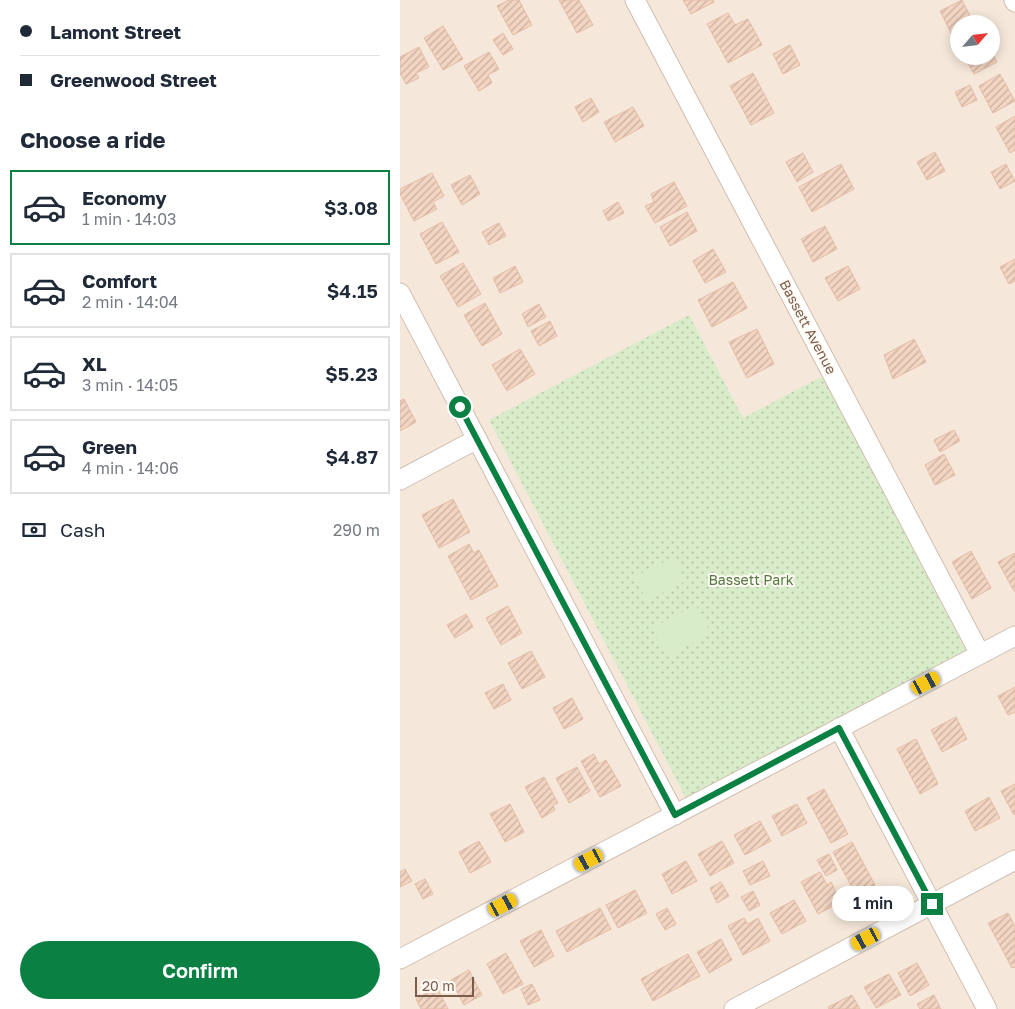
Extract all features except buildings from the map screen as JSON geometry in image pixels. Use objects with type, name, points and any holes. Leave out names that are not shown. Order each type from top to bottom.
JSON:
[{"type":"street","name":"Bassett Avenue","points":[[635,0],[980,654]]},
{"type":"street","points":[[400,293],[675,815]]},
{"type":"street","points":[[400,480],[477,439]]},
{"type":"street","points":[[400,959],[1015,636]]},
{"type":"street","points":[[839,728],[987,1009]]},
{"type":"street","points":[[734,1009],[1015,860]]},
{"type":"shaded area","points":[[400,0],[1015,0],[1015,1009],[400,1009]]},
{"type":"green space","name":"Bassett Park","points":[[689,315],[743,418],[823,376],[967,653],[687,800],[489,420]]},
{"type":"green space","points":[[674,557],[686,581],[647,601],[634,577]]},
{"type":"green space","points":[[696,605],[711,634],[666,657],[652,628]]},
{"type":"route","points":[[460,407],[675,815],[839,728],[932,904]]}]
